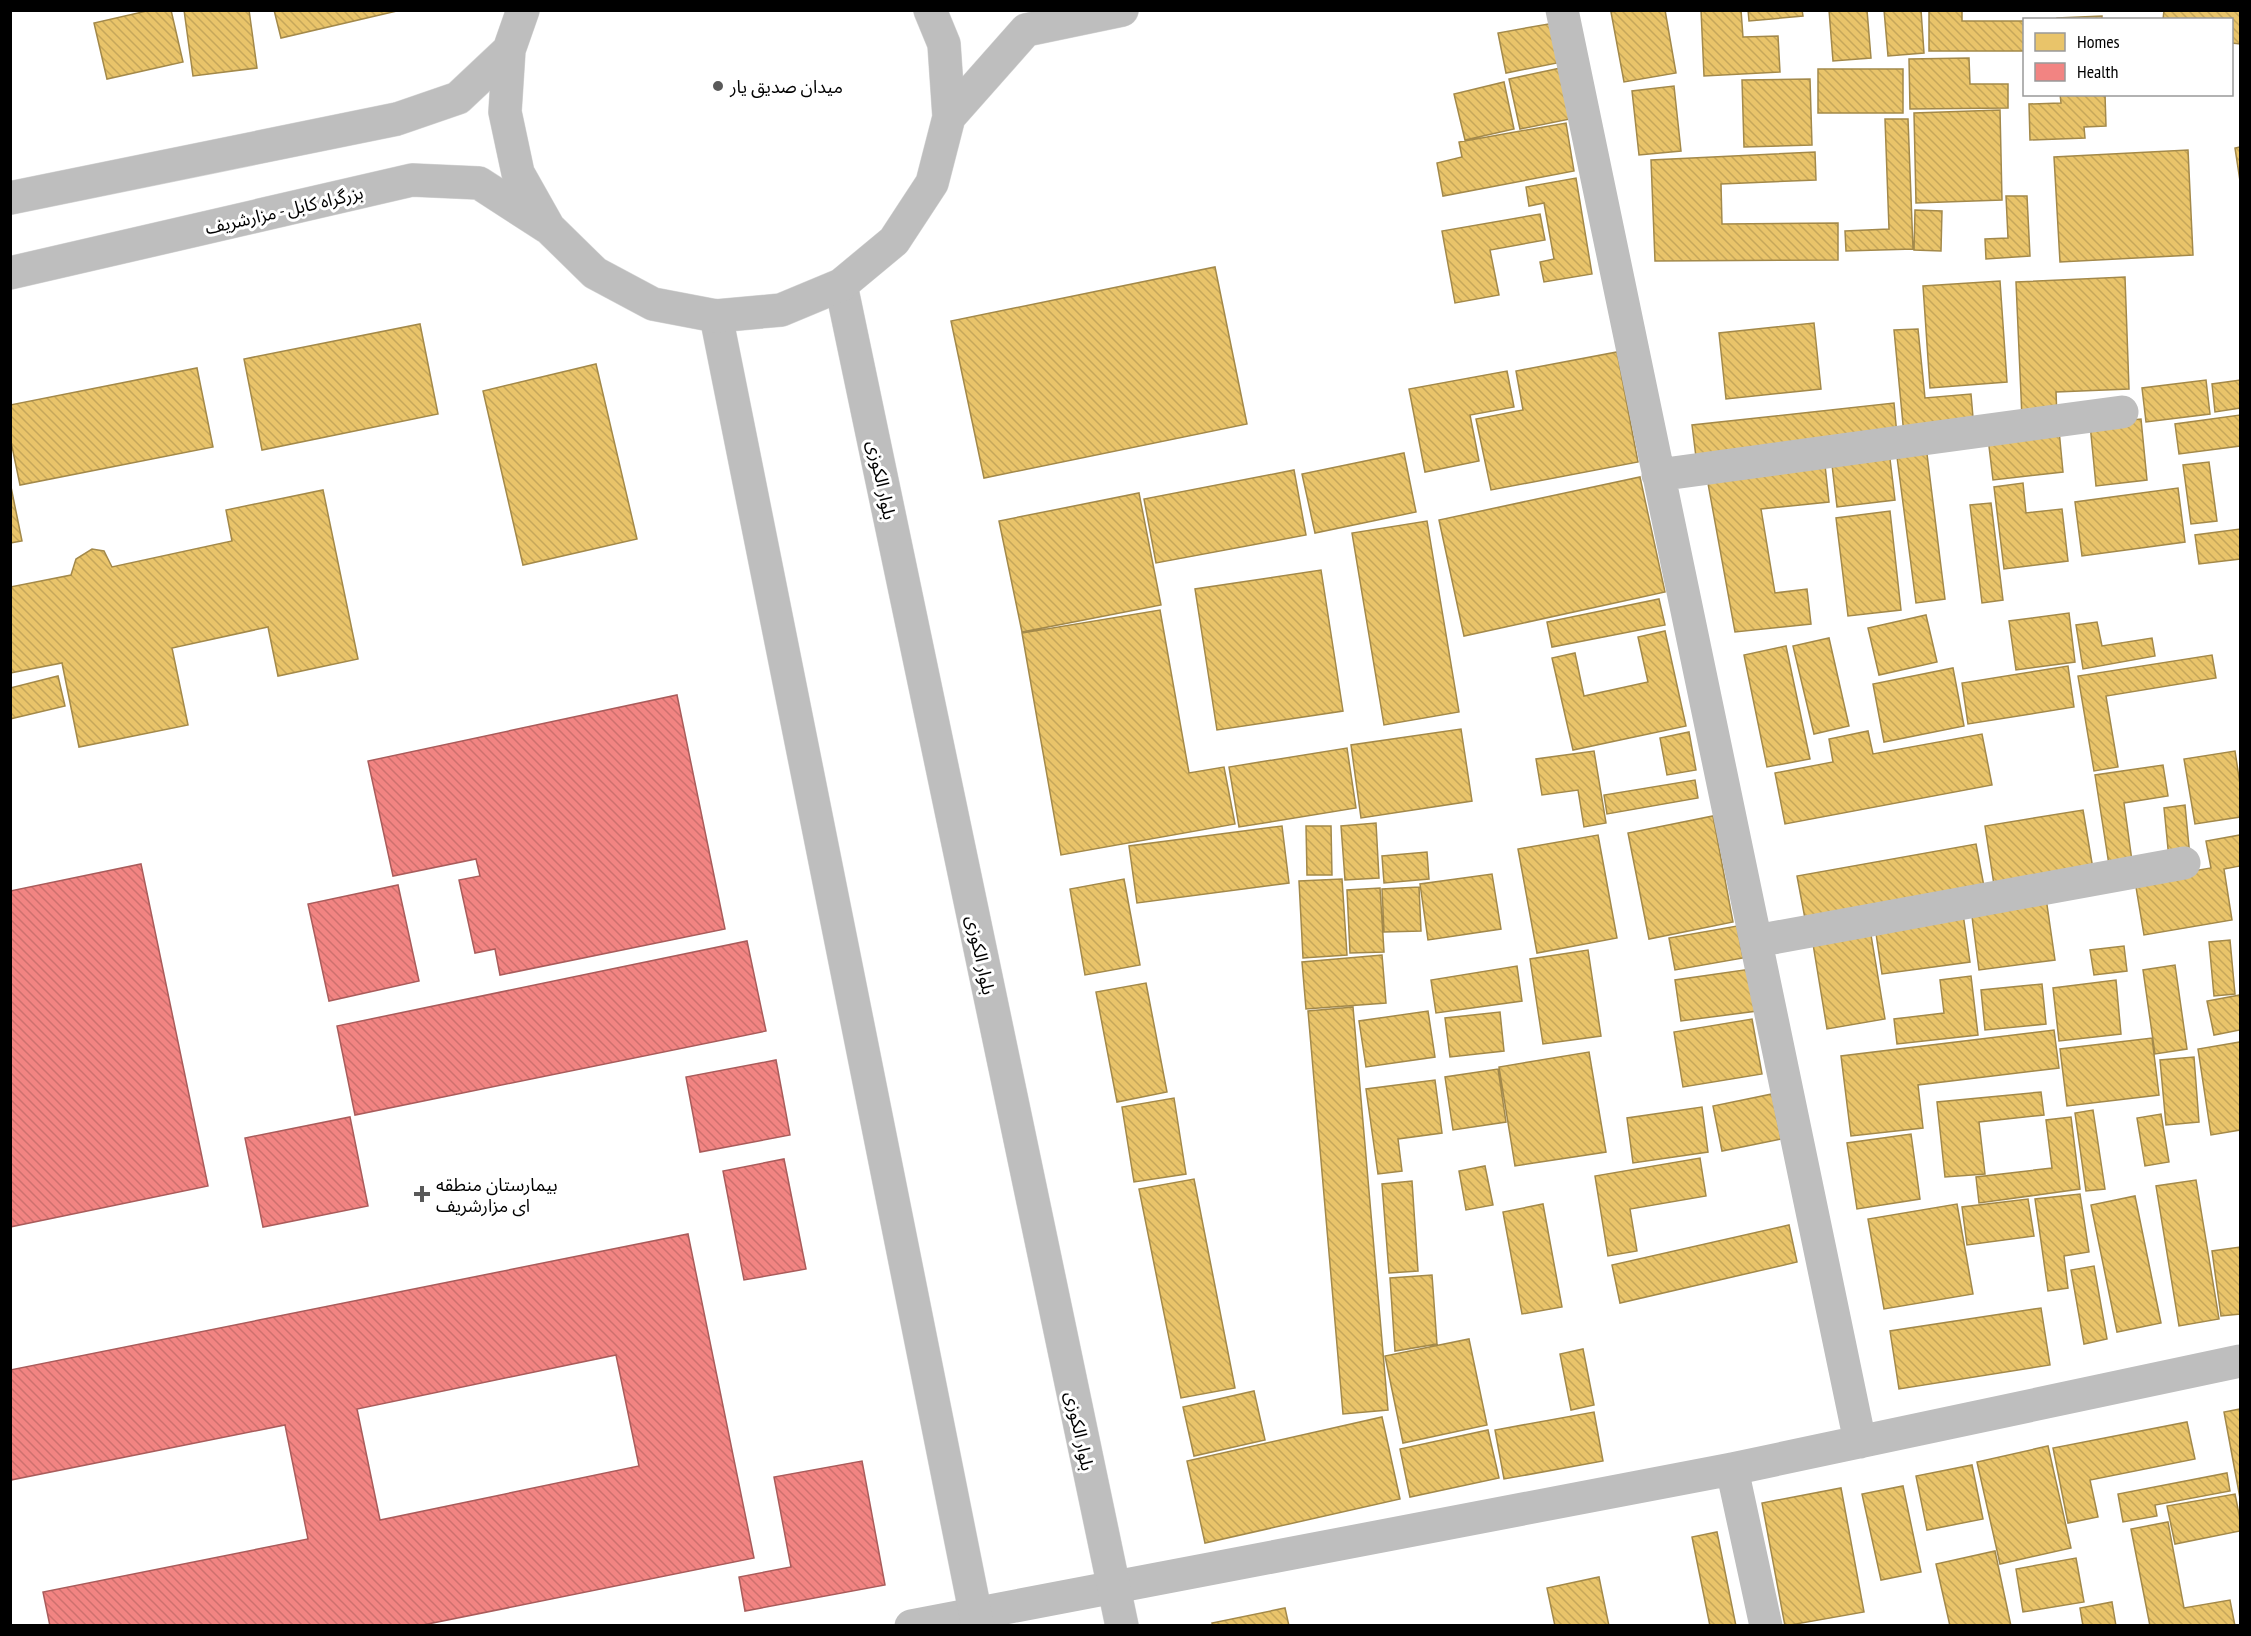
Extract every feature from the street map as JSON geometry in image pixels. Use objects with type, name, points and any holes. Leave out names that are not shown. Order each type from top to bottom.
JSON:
[{"type":"main road","points":[[523,10],[509,50],[505,112],[519,173],[549,228],[595,273],[652,304],[716,316],[781,310],[841,285],[894,241],[932,183],[949,117],[944,44],[930,10]]},
{"type":"main road","points":[[949,117],[1026,30],[1122,10]]},
{"type":"main road","points":[[1562,10],[1860,1442]]},
{"type":"main road","points":[[10,198],[397,119],[458,98],[509,50]]},
{"type":"main road","name":"بزرگراه کابل - مزارشریف","points":[[10,273],[412,180],[479,183],[549,228]]},
{"type":"main road","name":"بلوار الکوزی","points":[[841,285],[1122,1626]]},
{"type":"main road","points":[[716,316],[976,1619]]},
{"type":"main road","points":[[1658,475],[2122,411]]},
{"type":"main road","points":[[1756,941],[2184,863]]},
{"type":"main road","points":[[911,1626],[976,1619],[1113,1587],[1732,1469],[2241,1361]]},
{"type":"main road","points":[[1732,1469],[1766,1626]]},
{"type":"building: Homes","points":[[151,10],[171,10],[183,62],[107,79],[94,23]]},
{"type":"building: Homes","points":[[184,10],[249,10],[257,68],[193,76]]},
{"type":"building: Homes","points":[[274,10],[401,10],[281,38]]},
{"type":"building: Homes","points":[[1665,10],[1676,73],[1624,82],[1611,12]]},
{"type":"building: Homes","points":[[1701,10],[1741,10],[1743,37],[1778,36],[1780,72],[1704,76]]},
{"type":"building: Homes","points":[[1748,10],[1802,10],[1803,16],[1749,21]]},
{"type":"building: Homes","points":[[1829,10],[1867,10],[1871,58],[1833,61]]},
{"type":"building: Homes","points":[[1884,10],[1921,10],[1924,53],[1888,56]]},
{"type":"building: Homes","points":[[1929,10],[1962,10],[1962,21],[2023,21],[2023,51],[1929,51]]},
{"type":"building: Homes","points":[[2164,10],[2240,10],[2240,44],[2233,43],[2233,18],[2163,18]]},
{"type":"building: Homes","points":[[2102,16],[2102,18],[2057,18]]},
{"type":"building: Homes","points":[[1554,23],[1562,62],[1506,73],[1498,33]]},
{"type":"building: Homes","points":[[1969,58],[1970,84],[2008,84],[2008,108],[1910,109],[1909,59]]},
{"type":"building: Homes","points":[[1570,66],[1580,117],[1520,129],[1509,79]]},
{"type":"building: Homes","points":[[1818,69],[1903,69],[1903,113],[1818,113]]},
{"type":"building: Homes","points":[[1810,79],[1812,145],[1744,147],[1742,80]]},
{"type":"building: Homes","points":[[1504,82],[1514,129],[1465,140],[1454,94]]},
{"type":"building: Homes","points":[[1674,86],[1681,151],[1639,155],[1632,91]]},
{"type":"building: Homes","points":[[2060,96],[2105,96],[2106,126],[2084,127],[2085,138],[2030,140],[2029,104],[2061,103]]},
{"type":"building: Homes","points":[[2000,110],[2002,200],[1916,203],[1914,113]]},
{"type":"building: Homes","points":[[1885,119],[1908,119],[1913,249],[1846,251],[1845,231],[1889,229]]},
{"type":"building: Homes","points":[[1566,123],[1574,171],[1443,196],[1437,163],[1462,157],[1459,142]]},
{"type":"building: Homes","points":[[2240,147],[2240,181],[2235,148]]},
{"type":"building: Homes","points":[[2188,150],[2193,255],[2060,262],[2054,157]]},
{"type":"building: Homes","points":[[1815,152],[1816,180],[1721,184],[1722,224],[1838,223],[1838,260],[1655,261],[1651,160]]},
{"type":"building: Homes","points":[[1576,178],[1592,274],[1544,282],[1540,262],[1554,259],[1544,203],[1529,206],[1526,187]]},
{"type":"building: Homes","points":[[2006,196],[2027,196],[2030,256],[1986,259],[1985,239],[2008,238]]},
{"type":"building: Homes","points":[[1915,210],[1942,211],[1941,251],[1914,250]]},
{"type":"building: Homes","points":[[1540,214],[1545,240],[1490,250],[1499,295],[1455,303],[1442,231]]},
{"type":"building: Homes","points":[[1215,267],[1247,424],[984,478],[951,321]]},
{"type":"building: Homes","points":[[2125,277],[2129,389],[2056,392],[2057,417],[2022,418],[2016,282]]},
{"type":"building: Homes","points":[[2000,281],[2007,382],[1930,388],[1923,286]]},
{"type":"building: Homes","points":[[1814,323],[1821,389],[1726,399],[1719,333]]},
{"type":"building: Homes","points":[[420,324],[438,414],[262,450],[244,359]]},
{"type":"building: Homes","points":[[1918,329],[1925,398],[1971,394],[1974,429],[1904,435],[1894,330]]},
{"type":"building: Homes","points":[[1617,352],[1638,462],[1491,490],[1476,419],[1523,410],[1516,371]]},
{"type":"building: Homes","points":[[596,364],[637,539],[523,565],[483,391]]},
{"type":"building: Homes","points":[[197,368],[213,447],[20,485],[10,437],[10,405]]},
{"type":"building: Homes","points":[[1507,371],[1514,407],[1470,415],[1479,461],[1425,472],[1409,389]]},
{"type":"building: Homes","points":[[2206,380],[2210,414],[2146,422],[2142,388]]},
{"type":"building: Homes","points":[[2240,380],[2240,408],[2215,412],[2212,384]]},
{"type":"building: Homes","points":[[1894,403],[1897,435],[1696,457],[1692,425]]},
{"type":"building: Homes","points":[[2240,415],[2240,446],[2179,454],[2175,424]]},
{"type":"building: Homes","points":[[2141,419],[2147,480],[2096,486],[2090,424]]},
{"type":"building: Homes","points":[[2059,430],[2063,472],[1993,480],[1988,438]]},
{"type":"building: Homes","points":[[1404,453],[1416,512],[1315,533],[1302,474]]},
{"type":"building: Homes","points":[[1927,454],[1945,599],[1916,603],[1897,457]]},
{"type":"building: Homes","points":[[1890,459],[1895,500],[1837,507],[1832,465]]},
{"type":"building: Homes","points":[[2209,462],[2217,521],[2191,524],[2183,465]]},
{"type":"building: Homes","points":[[1825,465],[1829,502],[1761,509],[1775,593],[1807,589],[1811,624],[1735,632],[1707,478]]},
{"type":"building: Homes","points":[[1294,470],[1306,535],[1156,563],[1144,499]]},
{"type":"building: Homes","points":[[1640,477],[1665,592],[1464,636],[1439,520]]},
{"type":"building: Homes","points":[[10,482],[22,541],[10,543]]},
{"type":"building: Homes","points":[[2023,483],[2026,513],[2062,509],[2068,561],[2004,569],[1994,487]]},
{"type":"building: Homes","points":[[2178,488],[2185,542],[2082,556],[2075,502]]},
{"type":"building: Homes","points":[[323,490],[358,659],[278,676],[268,627],[172,648],[188,725],[79,747],[62,663],[10,673],[10,587],[71,575],[76,559],[92,549],[104,551],[112,567],[232,541],[226,510]]},
{"type":"building: Homes","points":[[1139,493],[1161,605],[1022,632],[999,521]]},
{"type":"building: Homes","points":[[1991,503],[2003,600],[1982,603],[1970,505]]},
{"type":"building: Homes","points":[[1890,511],[1901,610],[1848,616],[1836,518]]},
{"type":"building: Homes","points":[[1427,521],[1459,712],[1384,725],[1352,533]]},
{"type":"building: Homes","points":[[2240,529],[2240,559],[2199,564],[2195,535]]},
{"type":"building: Homes","points":[[1321,570],[1343,711],[1217,730],[1195,589]]},
{"type":"building: Homes","points":[[1659,599],[1665,625],[1552,647],[1547,622]]},
{"type":"building: Homes","points":[[1160,610],[1189,773],[1224,767],[1235,824],[1061,855],[1022,633]]},
{"type":"building: Homes","points":[[2069,613],[2075,662],[2016,670],[2009,621]]},
{"type":"building: Homes","points":[[1926,615],[1937,662],[1879,675],[1868,628]]},
{"type":"building: Homes","points":[[2097,622],[2102,646],[2152,638],[2155,656],[2083,669],[2076,625]]},
{"type":"building: Homes","points":[[1665,631],[1686,726],[1573,750],[1552,658],[1575,653],[1584,696],[1648,682],[1638,637]]},
{"type":"building: Homes","points":[[1829,638],[1849,726],[1814,734],[1793,646]]},
{"type":"building: Homes","points":[[1786,646],[1810,759],[1767,767],[1744,655]]},
{"type":"building: Homes","points":[[2212,655],[2216,678],[2106,696],[2118,767],[2094,771],[2078,676]]},
{"type":"building: Homes","points":[[2068,666],[2074,707],[1968,724],[1962,683]]},
{"type":"building: Homes","points":[[1953,668],[1964,726],[1884,742],[1873,684]]},
{"type":"building: Homes","points":[[58,676],[65,706],[10,719],[10,688]]},
{"type":"building: Homes","points":[[1461,729],[1472,801],[1361,818],[1351,745]]},
{"type":"building: Homes","points":[[1868,731],[1873,754],[1982,734],[1992,785],[1785,824],[1775,773],[1833,762],[1829,739]]},
{"type":"building: Homes","points":[[1689,732],[1696,770],[1667,775],[1660,738]]},
{"type":"building: Homes","points":[[1347,748],[1356,808],[1239,827],[1229,767]]},
{"type":"building: Homes","points":[[1594,751],[1606,823],[1584,827],[1578,790],[1542,795],[1536,759]]},
{"type":"building: Homes","points":[[2235,751],[2240,784],[2240,817],[2195,824],[2184,759]]},
{"type":"building: Homes","points":[[2163,765],[2168,796],[2124,803],[2132,861],[2109,865],[2095,775]]},
{"type":"building: Homes","points":[[1695,780],[1698,798],[1607,814],[1604,795]]},
{"type":"building: Homes","points":[[2185,805],[2190,857],[2169,859],[2164,808]]},
{"type":"building: Homes","points":[[2083,810],[2093,869],[1994,885],[1985,826]]},
{"type":"building: Homes","points":[[1713,816],[1733,922],[1649,939],[1628,833]]},
{"type":"building: Homes","points":[[1376,823],[1379,878],[1345,880],[1341,826]]},
{"type":"building: Homes","points":[[1282,826],[1289,883],[1137,903],[1129,846]]},
{"type":"building: Homes","points":[[1306,826],[1331,826],[1332,875],[1307,875]]},
{"type":"building: Homes","points":[[1598,835],[1617,938],[1537,953],[1518,849]]},
{"type":"building: Homes","points":[[2240,835],[2240,866],[2224,869],[2232,920],[2144,935],[2135,881],[2211,868],[2206,841]]},
{"type":"building: Homes","points":[[1976,844],[1985,892],[1806,924],[1797,876]]},
{"type":"building: Homes","points":[[1427,852],[1429,879],[1384,883],[1382,856]]},
{"type":"building: Homes","points":[[1492,874],[1501,929],[1428,940],[1420,884]]},
{"type":"building: Homes","points":[[1124,879],[1140,965],[1085,975],[1070,889]]},
{"type":"building: Homes","points":[[1342,879],[1347,955],[1303,958],[1299,881]]},
{"type":"building: Homes","points":[[1419,887],[1421,931],[1384,932],[1382,889]]},
{"type":"building: Homes","points":[[1380,888],[1384,952],[1350,953],[1347,890]]},
{"type":"building: Homes","points":[[2046,898],[2055,960],[1979,970],[1971,909]]},
{"type":"building: Homes","points":[[1963,914],[1970,962],[1882,974],[1875,927]]},
{"type":"building: Homes","points":[[1737,926],[1743,958],[1675,970],[1669,938]]},
{"type":"building: Homes","points":[[1870,929],[1885,1019],[1827,1029],[1812,938]]},
{"type":"building: Homes","points":[[2230,940],[2235,994],[2214,996],[2209,942]]},
{"type":"building: Homes","points":[[2124,946],[2127,971],[2094,975],[2090,950]]},
{"type":"building: Homes","points":[[1588,950],[1601,1036],[1543,1044],[1530,959]]},
{"type":"building: Homes","points":[[1382,955],[1386,1003],[1306,1009],[1302,962]]},
{"type":"building: Homes","points":[[2175,965],[2187,1049],[2155,1054],[2143,970]]},
{"type":"building: Homes","points":[[1517,966],[1522,1001],[1436,1013],[1431,980]]},
{"type":"building: Homes","points":[[1751,969],[1757,1011],[1681,1021],[1675,980]]},
{"type":"building: Homes","points":[[1971,976],[1978,1035],[1897,1044],[1894,1019],[1944,1013],[1940,980]]},
{"type":"building: Homes","points":[[2116,980],[2121,1034],[2059,1041],[2053,988]]},
{"type":"building: Homes","points":[[1146,983],[1167,1092],[1117,1102],[1096,992]]},
{"type":"building: Homes","points":[[2042,984],[2046,1024],[1985,1030],[1981,990]]},
{"type":"building: Homes","points":[[2240,995],[2240,1030],[2214,1035],[2207,1001]]},
{"type":"building: Homes","points":[[1353,1007],[1388,1410],[1343,1414],[1308,1011]]},
{"type":"building: Homes","points":[[1428,1011],[1435,1057],[1366,1067],[1359,1021]]},
{"type":"building: Homes","points":[[1500,1012],[1504,1051],[1450,1057],[1445,1018]]},
{"type":"building: Homes","points":[[1752,1019],[1762,1074],[1683,1087],[1674,1032]]},
{"type":"building: Homes","points":[[2054,1030],[2059,1068],[1918,1085],[1923,1128],[1851,1136],[1841,1056]]},
{"type":"building: Homes","points":[[2152,1038],[2159,1095],[2067,1106],[2060,1049]]},
{"type":"building: Homes","points":[[2240,1042],[2240,1130],[2211,1135],[2198,1049]]},
{"type":"building: Homes","points":[[1589,1052],[1606,1152],[1515,1166],[1499,1067]]},
{"type":"building: Homes","points":[[2194,1057],[2199,1122],[2166,1125],[2160,1060]]},
{"type":"building: Homes","points":[[1498,1069],[1506,1122],[1453,1130],[1445,1077]]},
{"type":"building: Homes","points":[[1435,1080],[1442,1133],[1398,1139],[1402,1171],[1378,1174],[1366,1089]]},
{"type":"building: Homes","points":[[2041,1092],[2044,1115],[1979,1122],[1985,1174],[1945,1177],[1937,1102]]},
{"type":"building: Homes","points":[[1772,1094],[1781,1139],[1722,1151],[1713,1106]]},
{"type":"building: Homes","points":[[1174,1098],[1186,1174],[1134,1182],[1122,1107]]},
{"type":"building: Homes","points":[[1702,1107],[1708,1152],[1633,1163],[1627,1118]]},
{"type":"building: Homes","points":[[2093,1110],[2105,1189],[2086,1191],[2075,1113]]},
{"type":"building: Homes","points":[[2161,1114],[2169,1162],[2145,1166],[2137,1118]]},
{"type":"building: Homes","points":[[2071,1117],[2080,1189],[1979,1203],[1976,1177],[2052,1168],[2046,1120]]},
{"type":"building: Homes","points":[[1911,1134],[1920,1199],[1857,1209],[1847,1143]]},
{"type":"building: Homes","points":[[1700,1158],[1706,1196],[1630,1209],[1637,1251],[1608,1256],[1595,1176]]},
{"type":"building: Homes","points":[[1485,1166],[1493,1205],[1466,1210],[1459,1171]]},
{"type":"building: Homes","points":[[1194,1179],[1235,1388],[1181,1398],[1139,1189]]},
{"type":"building: Homes","points":[[2196,1180],[2219,1319],[2179,1326],[2156,1186]]},
{"type":"building: Homes","points":[[1412,1181],[1418,1271],[1389,1273],[1382,1184]]},
{"type":"building: Homes","points":[[2080,1194],[2089,1252],[2064,1256],[2068,1288],[2048,1291],[2035,1199]]},
{"type":"building: Homes","points":[[2135,1196],[2161,1323],[2117,1332],[2091,1205]]},
{"type":"building: Homes","points":[[2028,1199],[2034,1236],[1967,1245],[1962,1207]]},
{"type":"building: Homes","points":[[1543,1204],[1562,1307],[1522,1314],[1503,1212]]},
{"type":"building: Homes","points":[[1957,1204],[1973,1294],[1884,1309],[1868,1219]]},
{"type":"building: Homes","points":[[1789,1225],[1797,1262],[1620,1303],[1612,1265]]},
{"type":"building: Homes","points":[[2240,1247],[2240,1314],[2221,1316],[2212,1251]]},
{"type":"building: Homes","points":[[2094,1266],[2107,1339],[2084,1344],[2071,1270]]},
{"type":"building: Homes","points":[[1432,1275],[1437,1344],[1395,1351],[1390,1278]]},
{"type":"building: Homes","points":[[2041,1308],[2050,1365],[1899,1389],[1890,1331]]},
{"type":"building: Homes","points":[[1469,1339],[1487,1425],[1403,1443],[1385,1356]]},
{"type":"building: Homes","points":[[1583,1349],[1594,1405],[1571,1410],[1560,1354]]},
{"type":"building: Homes","points":[[1254,1391],[1265,1440],[1194,1456],[1183,1407]]},
{"type":"building: Homes","points":[[2240,1409],[2240,1498],[2224,1412]]},
{"type":"building: Homes","points":[[1594,1412],[1603,1461],[1504,1479],[1495,1430]]},
{"type":"building: Homes","points":[[1382,1417],[1400,1499],[1205,1543],[1187,1461]]},
{"type":"building: Homes","points":[[2187,1422],[2195,1459],[2090,1480],[2098,1517],[2068,1523],[2053,1448]]},
{"type":"building: Homes","points":[[1488,1430],[1499,1478],[1410,1497],[1400,1449]]},
{"type":"building: Homes","points":[[2048,1446],[2071,1548],[2000,1564],[1977,1462]]},
{"type":"building: Homes","points":[[1972,1465],[1983,1519],[1927,1530],[1916,1476]]},
{"type":"building: Homes","points":[[2227,1473],[2230,1491],[2155,1505],[2157,1516],[2123,1522],[2118,1494]]},
{"type":"building: Homes","points":[[1903,1486],[1921,1572],[1881,1580],[1862,1494]]},
{"type":"building: Homes","points":[[1841,1488],[1864,1612],[1785,1626],[1762,1503]]},
{"type":"building: Homes","points":[[2235,1494],[2240,1531],[2175,1544],[2167,1506]]},
{"type":"building: Homes","points":[[2168,1522],[2184,1608],[2230,1600],[2235,1626],[2150,1626],[2131,1529]]},
{"type":"building: Homes","points":[[1717,1532],[1736,1626],[1710,1626],[1692,1537]]},
{"type":"building: Homes","points":[[1995,1551],[2011,1626],[1950,1626],[1936,1564]]},
{"type":"building: Homes","points":[[2076,1558],[2084,1602],[2023,1612],[2016,1569]]},
{"type":"building: Homes","points":[[1599,1577],[1609,1626],[1555,1626],[1547,1588]]},
{"type":"building: Homes","points":[[2112,1602],[2116,1626],[2083,1626],[2080,1608]]},
{"type":"building: Homes","points":[[1285,1608],[1289,1626],[1213,1626],[1212,1623]]},
{"type":"building: Health","points":[[677,695],[725,929],[500,975],[495,949],[475,953],[459,880],[480,876],[476,859],[393,876],[368,761]]},
{"type":"building: Health","points":[[141,864],[208,1186],[10,1227],[10,891]]},
{"type":"building: Health","points":[[398,885],[419,981],[329,1001],[308,904]]},
{"type":"building: Health","points":[[747,941],[766,1031],[355,1115],[337,1026]]},
{"type":"building: Health","points":[[776,1060],[790,1135],[700,1152],[686,1077]]},
{"type":"building: Health","points":[[350,1117],[368,1206],[263,1227],[245,1138]]},
{"type":"building: Health","points":[[784,1159],[806,1269],[744,1280],[723,1171]]},
{"type":"building: Health","points":[[688,1234],[754,1558],[418,1626],[50,1626],[43,1592],[308,1539],[285,1425],[11,1480],[10,1370]],"holes":[[[616,1355],[639,1466],[380,1520],[357,1409]]]},
{"type":"building: Health","points":[[862,1461],[885,1585],[745,1611],[739,1577],[791,1567],[774,1477]]},
{"type":"place","name":"میدان صدیق یار","points":[[718,86]]},
{"type":"place","name":"بیمارستان منطقه ای مزارشریف","points":[[422,1194]]}]
